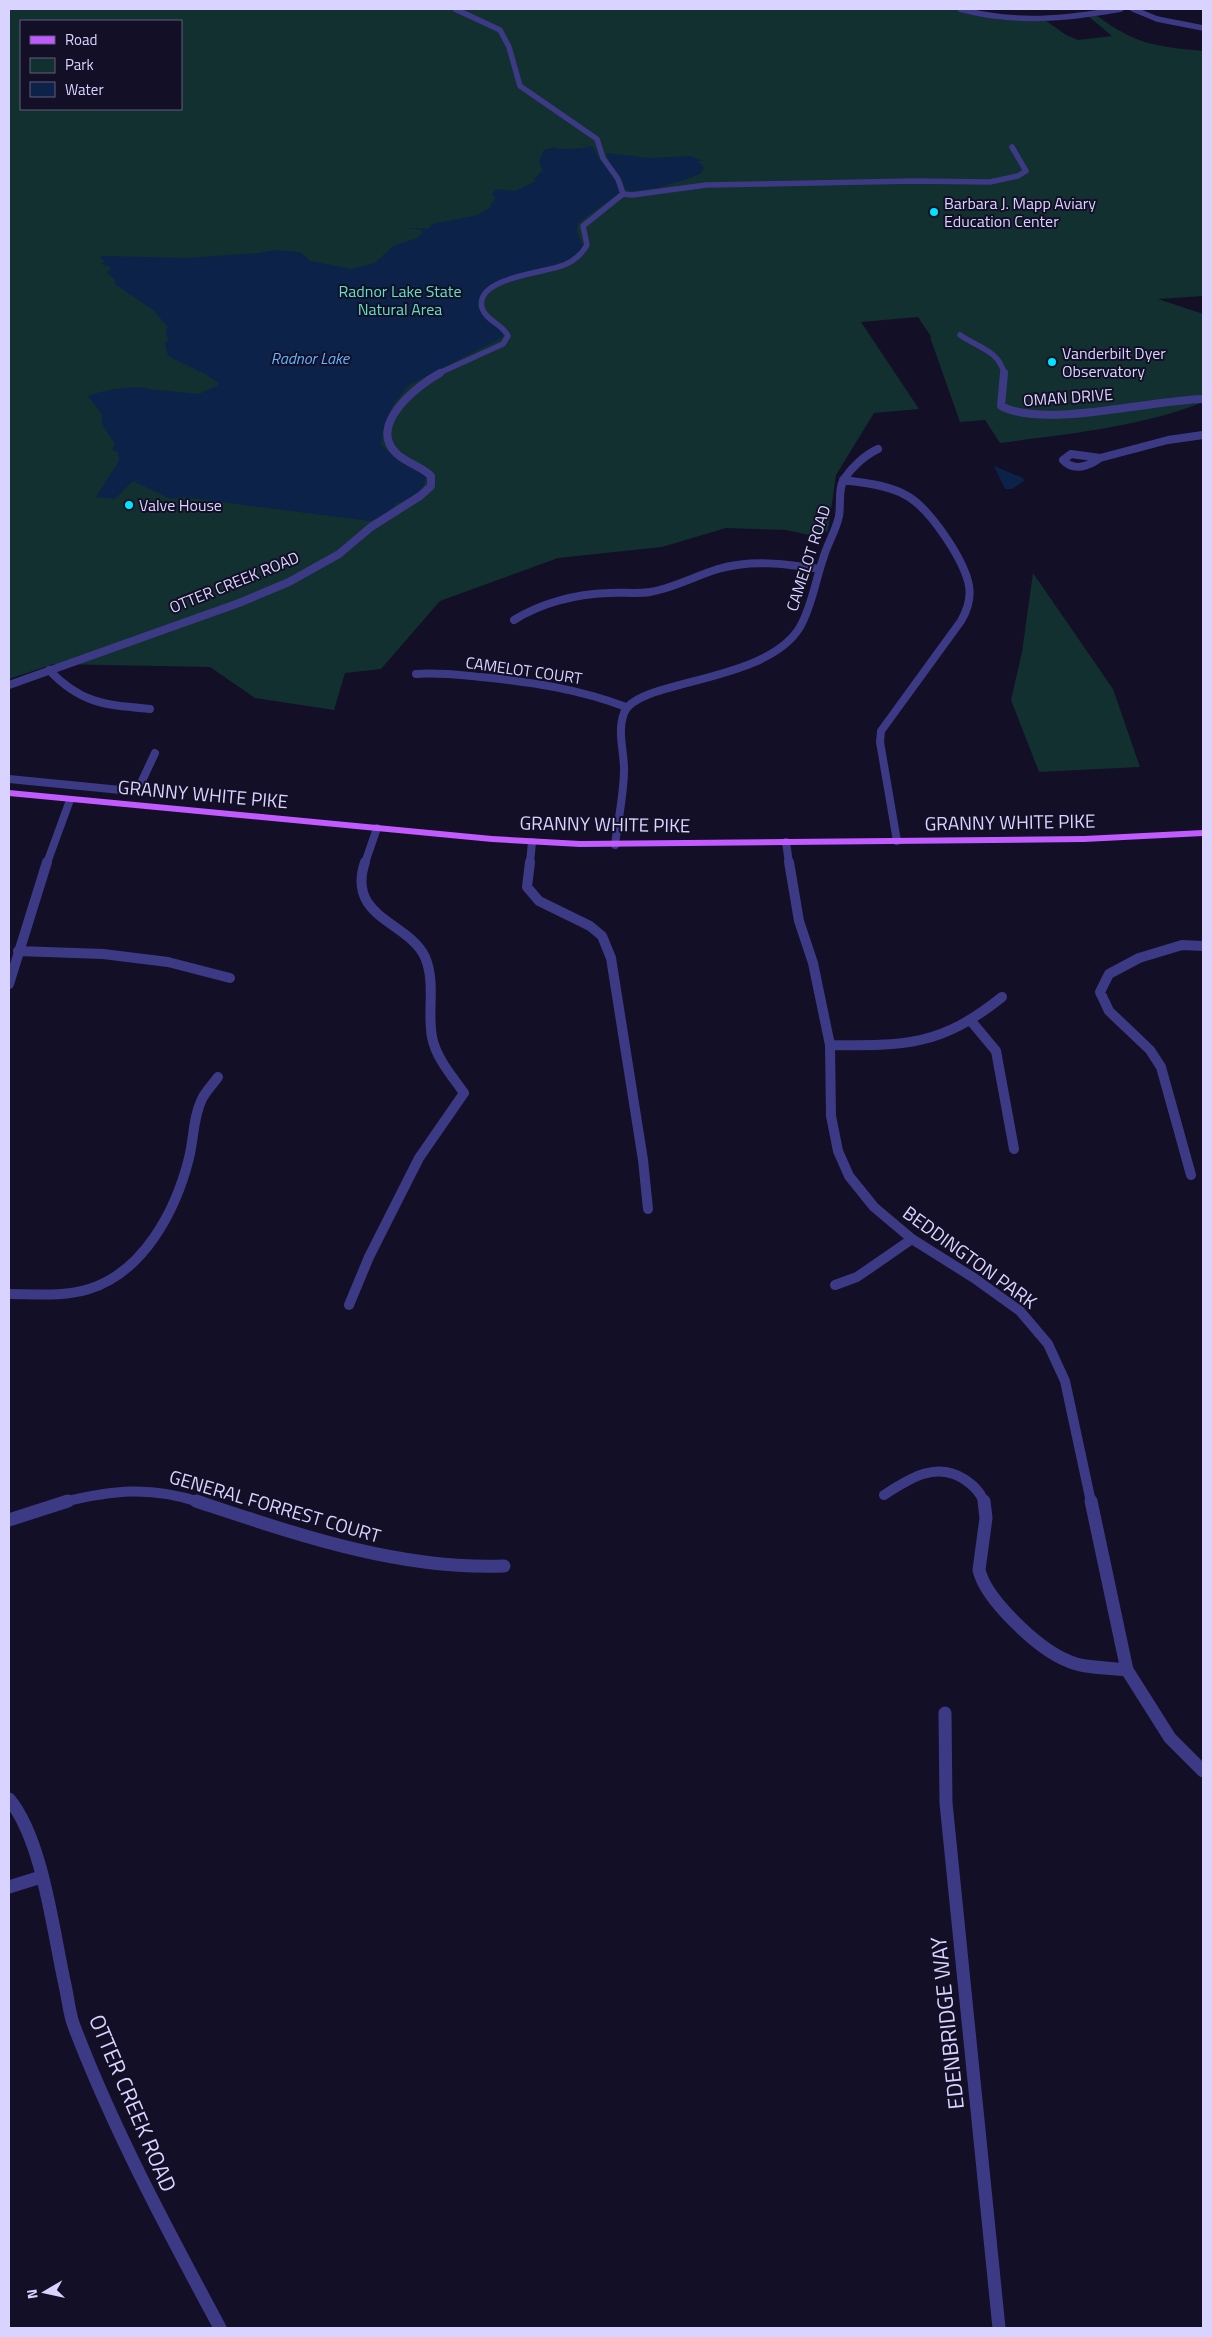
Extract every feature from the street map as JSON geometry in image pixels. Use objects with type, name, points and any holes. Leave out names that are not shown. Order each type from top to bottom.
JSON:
[{"type":"main road","name":"GRANNY WHITE PIKE","points":[[10,793],[532,842],[615,845],[1084,839],[1203,833]]},
{"type":"street","points":[[455,9],[500,30],[509,47],[520,86],[597,139],[603,158],[618,179],[623,194],[632,195],[706,186],[914,181],[944,183],[1004,180],[1021,176],[1026,171],[1017,160],[1012,147]]},
{"type":"street","points":[[960,9],[991,17],[1021,20],[1121,9]]},
{"type":"street","points":[[1133,9],[1154,18],[1203,28]]},
{"type":"street","name":"OTTER CREEK ROAD","points":[[9,685],[239,602],[289,582],[339,554],[371,527],[420,496],[431,486],[431,476],[425,470],[397,454],[390,446],[388,439],[388,428],[399,404],[426,382],[503,344],[507,338],[506,332],[485,314],[482,307],[482,299],[486,292],[513,277],[564,265],[579,256],[587,245],[583,226],[623,194]]},
{"type":"street","name":"OMAN DRIVE","points":[[960,335],[992,353],[1000,362],[1004,373],[1001,406],[1011,414],[1040,415],[1115,408],[1166,400],[1203,399]]},
{"type":"street","points":[[1100,458],[1162,441],[1203,435]]},
{"type":"street","points":[[843,480],[867,454],[878,449]]},
{"type":"street","points":[[843,480],[889,489],[919,504],[958,559],[965,572],[969,586],[968,606],[961,622],[885,723],[880,734],[896,841]]},
{"type":"street","name":"CAMELOT ROAD","points":[[626,707],[653,692],[733,672],[776,651],[792,636],[802,623],[810,605],[820,569],[839,517],[843,480]]},
{"type":"street","points":[[514,620],[532,610],[565,600],[602,593],[655,591],[679,585],[717,569],[739,564],[770,562],[820,569]]},
{"type":"street","points":[[49,670],[66,689],[82,699],[107,705],[150,709]]},
{"type":"street","name":"CAMELOT COURT","points":[[416,674],[463,676],[550,685],[583,692],[626,707]]},
{"type":"street","points":[[615,845],[625,764],[620,724],[626,707]]},
{"type":"street","points":[[10,793],[13,779],[131,791],[141,783],[155,753]]},
{"type":"street","points":[[9,984],[58,828],[70,800]]},
{"type":"street","points":[[350,1305],[369,1257],[419,1158],[464,1093],[442,1063],[432,1037],[432,994],[425,958],[417,946],[369,906],[363,893],[361,874],[377,828]]},
{"type":"street","points":[[532,842],[527,887],[539,901],[590,926],[602,936],[611,958],[643,1160],[648,1209]]},
{"type":"street","name":"BEDDINGTON PARK","points":[[786,842],[798,921],[813,963],[830,1045],[831,1116],[838,1151],[849,1176],[874,1207],[912,1239],[1020,1311],[1039,1331],[1058,1363],[1065,1381],[1127,1670],[1167,1734],[1192,1763],[1203,1771]]},
{"type":"street","points":[[1190,1176],[1161,1067],[1150,1050],[1109,1011],[1100,992],[1108,974],[1139,958],[1182,945],[1203,946]]},
{"type":"street","points":[[18,951],[103,954],[168,962],[230,978]]},
{"type":"street","points":[[830,1045],[882,1046],[919,1042],[971,1021],[1002,997]]},
{"type":"street","points":[[971,1021],[996,1051],[1014,1149]]},
{"type":"street","points":[[9,1294],[55,1294],[88,1289],[113,1279],[154,1240],[178,1193],[189,1158],[201,1100],[218,1077]]},
{"type":"street","points":[[835,1285],[857,1277],[912,1239]]},
{"type":"street","points":[[884,1495],[921,1473],[940,1468],[962,1476],[979,1489],[986,1510],[980,1556],[980,1576],[990,1595],[1050,1652],[1068,1662],[1127,1670]]},
{"type":"street","name":"GENERAL FORREST COURT","points":[[9,1520],[57,1503],[98,1493],[157,1490],[328,1542],[400,1558],[476,1569],[504,1566]]},
{"type":"street","name":"EDENBRIDGE WAY","points":[[945,1713],[946,1804],[999,2328]]},
{"type":"street","name":"OTTER CREEK ROAD","points":[[9,1799],[18,1811],[36,1851],[74,2023],[105,2103],[154,2206],[220,2328]]},
{"type":"street","points":[[9,1887],[42,1877]]},
{"type":"green space","name":"Radnor Lake State Natural Area","points":[[9,9],[957,9],[1002,20],[1045,20],[1066,35],[1078,40],[1112,36],[1088,16],[1096,15],[1123,33],[1146,42],[1203,51],[1203,296],[1158,299],[1203,314],[1203,402],[1179,411],[1129,424],[1000,443],[985,420],[960,422],[930,337],[932,338],[918,317],[861,322],[919,409],[874,413],[836,475],[828,531],[814,536],[786,530],[726,528],[662,547],[558,558],[440,601],[381,669],[345,673],[334,710],[255,698],[210,667],[54,664],[9,679]]},
{"type":"green space","points":[[1033,573],[1113,689],[1140,767],[1039,772],[1011,700],[1022,652]]},
{"type":"water","name":"Radnor Lake","points":[[580,143],[594,148],[596,154],[612,175],[619,193],[578,223],[577,232],[583,247],[572,257],[558,264],[511,276],[496,282],[485,292],[477,306],[503,333],[503,337],[409,385],[393,405],[383,431],[381,445],[399,461],[426,476],[423,489],[406,501],[397,503],[381,517],[369,521],[183,497],[171,499],[133,481],[115,499],[96,497],[119,461],[118,452],[112,450],[115,444],[102,424],[102,414],[88,396],[109,390],[136,387],[199,394],[218,385],[207,375],[168,356],[165,343],[168,340],[166,330],[168,327],[153,310],[115,284],[115,279],[107,273],[111,267],[101,264],[105,261],[100,258],[101,256],[187,258],[259,253],[274,250],[300,252],[310,261],[351,269],[375,263],[393,246],[417,238],[423,233],[421,230],[406,228],[429,229],[432,224],[478,215],[491,207],[490,205],[496,198],[492,195],[495,189],[515,191],[536,181],[534,179],[543,170],[539,161],[544,150],[557,147],[556,149],[590,148]]},
{"type":"water","points":[[607,153],[649,158],[689,156],[704,161],[698,161],[704,168],[701,173],[664,186],[633,191],[625,190],[622,180],[610,162]]},
{"type":"water","points":[[994,466],[1023,478],[1024,481],[1012,489],[1005,489]]},
{"type":"place","name":"Barbara J. Mapp Aviary Education Center","points":[[934,212]]},
{"type":"place","name":"Vanderbilt Dyer Observatory","points":[[1052,362]]},
{"type":"place","name":"Valve House","points":[[129,505]]}]
